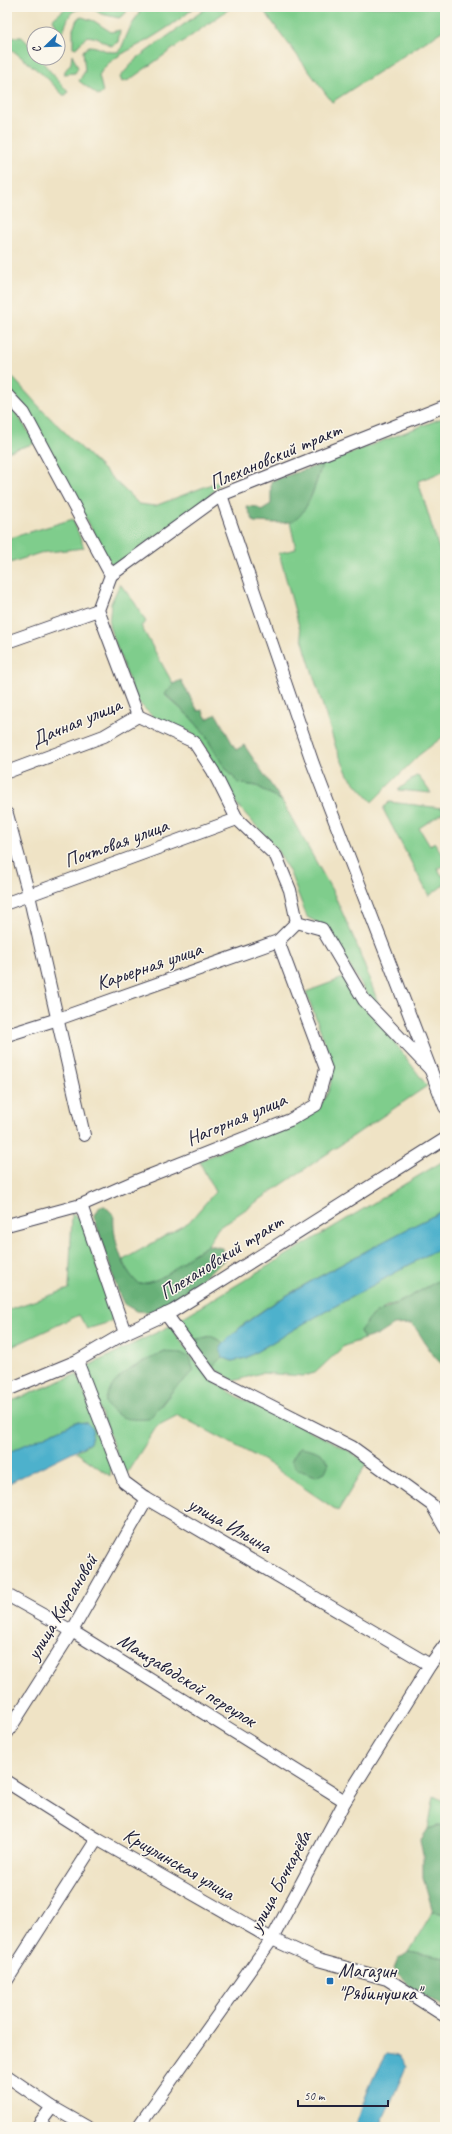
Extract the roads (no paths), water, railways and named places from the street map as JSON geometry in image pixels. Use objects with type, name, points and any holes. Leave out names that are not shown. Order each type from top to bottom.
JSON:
[{"type":"street","points":[[7,395],[24,414],[111,575],[98,610],[138,716],[194,742],[213,771],[237,819],[276,856],[290,890],[297,922],[322,929],[364,1000],[431,1070]]},
{"type":"street","name":"Плехановский тракт","points":[[111,575],[222,495],[445,406]]},
{"type":"street","points":[[222,495],[313,764],[445,1108]]},
{"type":"street","points":[[7,642],[98,610]]},
{"type":"street","name":"Дачная улица","points":[[7,772],[104,736],[138,716]]},
{"type":"street","points":[[7,814],[29,895],[84,1135]]},
{"type":"street","name":"Почтовая улица","points":[[7,903],[237,819]]},
{"type":"street","name":"Карьерная улица","points":[[7,1035],[58,1019],[278,941],[297,922]]},
{"type":"street","name":"Нагорная улица","points":[[7,1225],[81,1205],[136,1181],[290,1120],[316,1105],[326,1068],[278,941]]},
{"type":"street","name":"Плехановский тракт","points":[[7,1390],[77,1361],[125,1334],[166,1314],[445,1140]]},
{"type":"street","points":[[81,1205],[125,1334]]},
{"type":"street","points":[[166,1314],[212,1376],[352,1447],[432,1505],[445,1528]]},
{"type":"street","name":"улица Ильина","points":[[77,1361],[124,1482],[147,1499],[430,1665]]},
{"type":"street","name":"улица Кирсановой","points":[[7,1734],[72,1631],[147,1499]]},
{"type":"street","name":"Машзаводской переулок","points":[[7,1595],[72,1631],[345,1801]]},
{"type":"street","name":"улица Бочкарёва","points":[[138,2127],[272,1940],[345,1801],[430,1665],[445,1645]]},
{"type":"street","name":"Криулинская улица","points":[[7,1782],[97,1839],[272,1940],[318,1960],[387,1979],[445,2016]]},
{"type":"street","points":[[7,1980],[97,1839]]},
{"type":"street","points":[[7,2076],[52,2107],[87,2127]]},
{"type":"street","points":[[37,2127],[52,2107]]},
{"type":"water","points":[[445,1210],[445,1245],[303,1324],[246,1358],[232,1361],[222,1357],[220,1347],[242,1326],[266,1308],[397,1234]]},
{"type":"water","points":[[76,1422],[87,1423],[93,1429],[90,1443],[7,1484],[7,1453]]},
{"type":"water","points":[[386,2054],[399,2056],[406,2067],[380,2127],[356,2127],[368,2089]]},
{"type":"place","name":"Магазин \"Рябинушка\"","points":[[330,1981]]}]
